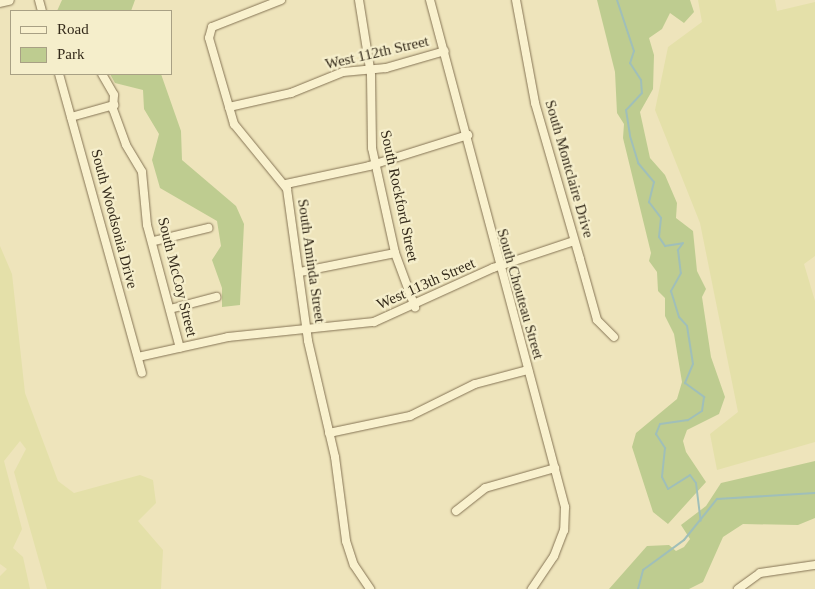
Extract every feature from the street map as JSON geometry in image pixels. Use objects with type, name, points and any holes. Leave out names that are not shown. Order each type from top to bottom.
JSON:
[{"type":"main road","points":[[0,2],[9,0]]},
{"type":"street","name":"South Aminda Street","points":[[281,0],[209,30],[229,107],[245,141],[286,184],[307,331],[329,433],[346,541],[354,566],[370,589]]},
{"type":"street","name":"South Rockford Street","points":[[359,0],[370,69],[370,130],[395,253],[415,307]]},
{"type":"street","name":"South Chouteau Street","points":[[430,0],[468,134],[498,267],[556,468],[565,507],[564,530],[554,556],[532,589]]},
{"type":"street","name":"South Montclaire Drive","points":[[516,0],[535,102],[574,241],[597,320],[614,337]]},
{"type":"street","name":"West 112th Street","points":[[229,107],[291,92],[343,72],[370,69],[445,51]]},
{"type":"street","name":"South Woodsonia Drive","points":[[59,75],[142,372]]},
{"type":"street","name":"South McCoy Street","points":[[103,75],[114,95],[114,105],[126,145],[142,172],[147,225],[154,241],[180,348]]},
{"type":"street","points":[[71,117],[114,105]]},
{"type":"street","points":[[286,184],[377,164],[468,134]]},
{"type":"street","points":[[154,241],[208,228]]},
{"type":"street","name":"West 113th Street","points":[[138,357],[228,337],[307,331],[374,322],[415,307],[498,267],[574,241]]},
{"type":"street","points":[[300,272],[395,253]]},
{"type":"street","points":[[170,309],[216,297]]},
{"type":"street","points":[[329,433],[410,416],[467,387],[528,370]]},
{"type":"street","points":[[456,511],[494,484],[556,468]]},
{"type":"street","points":[[738,589],[760,573],[815,565]]},
{"type":"shaded area","points":[[698,0],[775,0],[777,11],[815,2],[815,256],[804,264],[815,301],[815,442],[717,470],[710,434],[738,412],[700,223],[655,110],[668,47],[702,22]]},
{"type":"shaded area","points":[[0,246],[12,274],[25,393],[58,481],[74,493],[140,475],[153,480],[156,503],[138,521],[163,550],[161,589],[47,589],[14,472],[26,449],[20,441],[4,461],[22,529],[13,548],[23,557],[30,589],[0,589],[0,576],[7,569],[0,564]]},
{"type":"green space","points":[[62,0],[135,0],[131,10],[57,10]]},
{"type":"green space","points":[[597,0],[690,0],[694,12],[684,23],[670,13],[662,29],[649,38],[654,55],[653,89],[640,112],[650,158],[665,175],[677,203],[676,218],[693,231],[697,271],[706,289],[702,297],[711,357],[725,397],[719,414],[687,430],[683,441],[686,452],[706,482],[668,524],[653,512],[632,447],[636,433],[677,399],[682,382],[674,334],[665,316],[665,298],[658,291],[657,272],[649,261],[651,253],[623,138],[624,124],[617,113],[615,72]]},
{"type":"green space","points":[[111,75],[161,75],[181,131],[182,160],[236,206],[244,224],[240,305],[222,307],[222,288],[212,260],[221,246],[217,221],[160,188],[152,160],[159,134],[144,109],[143,90],[115,83]]},
{"type":"green space","points":[[815,461],[815,518],[798,525],[743,524],[723,537],[703,582],[689,589],[609,589],[647,546],[669,545],[676,551],[684,547],[690,539],[681,525],[706,506],[721,483]]},
{"type":"waterway","points":[[617,0],[634,51],[630,63],[641,80],[642,93],[626,110],[630,136],[638,163],[654,182],[649,202],[661,218],[659,237],[665,246],[683,243],[678,250],[681,273],[671,291],[679,317],[687,326],[693,364],[685,383],[704,397],[702,411],[688,420],[660,424],[656,434],[665,448],[662,477],[668,489],[690,475],[696,483],[701,521]]},
{"type":"waterway","points":[[638,589],[643,570],[684,540],[717,499],[815,493]]}]
